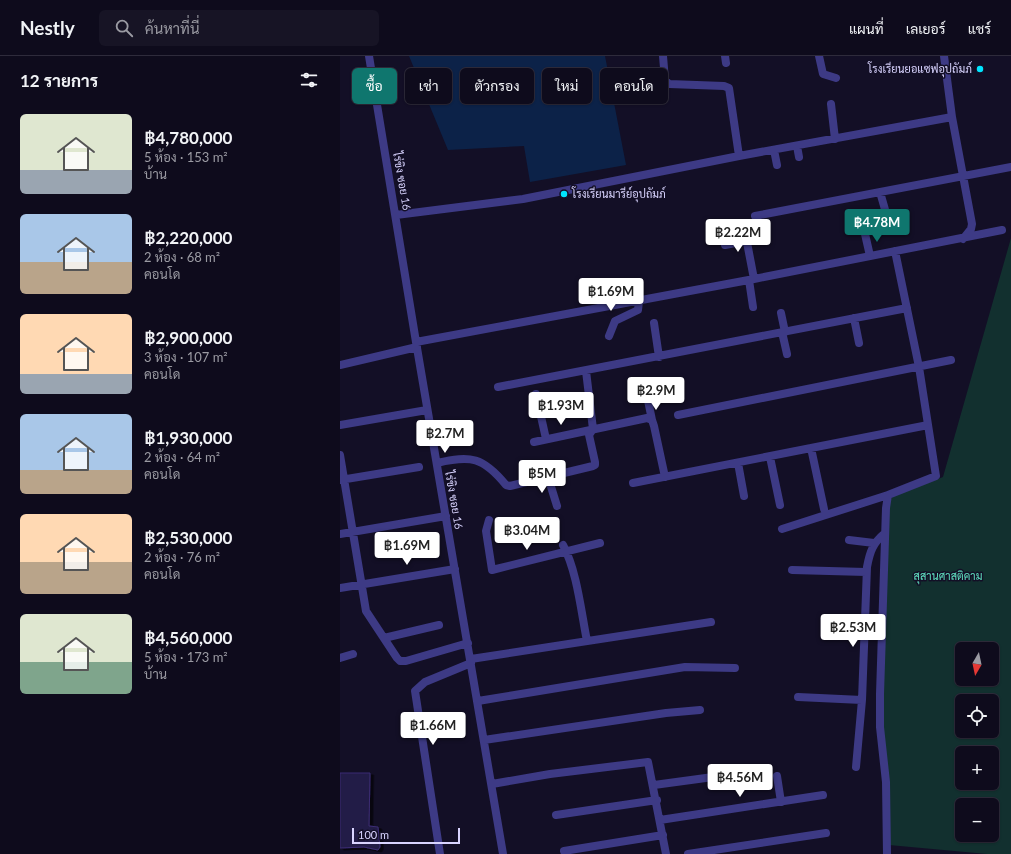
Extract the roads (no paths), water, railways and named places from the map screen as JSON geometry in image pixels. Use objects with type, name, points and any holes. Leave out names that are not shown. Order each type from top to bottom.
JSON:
[{"type":"street","name":"ไร่ขิง ซอย 16","points":[[369,56],[416,345],[503,854]]},
{"type":"street","points":[[663,56],[665,80],[669,84],[724,86],[729,88],[739,156]]},
{"type":"street","points":[[819,56],[823,74],[836,78]]},
{"type":"street","points":[[944,56],[952,117],[972,224],[963,239]]},
{"type":"street","points":[[831,104],[835,139]]},
{"type":"street","points":[[396,215],[523,199],[739,156],[952,117]]},
{"type":"street","points":[[797,146],[799,157]]},
{"type":"street","points":[[774,150],[777,166]]},
{"type":"street","points":[[755,216],[1011,167]]},
{"type":"street","points":[[880,192],[886,213]]},
{"type":"street","points":[[340,365],[416,345],[963,239],[1002,230]]},
{"type":"street","points":[[744,232],[752,280],[753,307]]},
{"type":"street","points":[[865,234],[870,256]]},
{"type":"street","points":[[725,245],[746,241]]},
{"type":"street","points":[[782,529],[888,495],[936,476],[919,367],[895,251]]},
{"type":"street","points":[[609,336],[615,321],[623,315],[638,310],[639,301]]},
{"type":"street","points":[[498,387],[907,308]]},
{"type":"street","points":[[781,313],[787,354]]},
{"type":"street","points":[[854,318],[859,343]]},
{"type":"street","points":[[654,323],[659,356]]},
{"type":"street","points":[[678,415],[951,360]]},
{"type":"street","points":[[437,463],[454,459],[476,459],[488,466],[507,486],[595,465],[589,436],[592,429],[586,371]]},
{"type":"street","points":[[644,381],[665,477]]},
{"type":"street","points":[[536,394],[546,439]]},
{"type":"street","points":[[340,425],[427,410]]},
{"type":"street","points":[[534,442],[647,418],[652,420]]},
{"type":"street","points":[[633,483],[928,426]]},
{"type":"street","points":[[811,448],[824,509]]},
{"type":"street","points":[[340,455],[342,479],[354,532],[366,610],[397,658],[400,661],[406,662],[468,643]]},
{"type":"street","points":[[770,456],[780,505]]},
{"type":"street","points":[[738,463],[744,496]]},
{"type":"street","points":[[342,479],[419,467]]},
{"type":"street","points":[[548,477],[556,506]]},
{"type":"street","points":[[887,854],[886,782],[880,727],[880,694],[885,533],[888,495]]},
{"type":"street","points":[[340,534],[446,516]]},
{"type":"street","points":[[489,520],[486,531],[492,570],[564,549],[600,543]]},
{"type":"street","points":[[856,767],[862,700],[866,572],[869,553],[874,543],[885,533]]},
{"type":"street","points":[[849,540],[874,543]]},
{"type":"street","points":[[564,549],[587,641]]},
{"type":"street","points":[[340,588],[455,569]]},
{"type":"street","points":[[792,570],[866,572]]},
{"type":"street","points":[[440,854],[415,691],[425,682],[471,661],[711,622]]},
{"type":"street","points":[[384,638],[439,624]]},
{"type":"street","points":[[340,658],[353,654]]},
{"type":"street","points":[[478,701],[685,667],[735,668]]},
{"type":"street","points":[[798,697],[862,700]]},
{"type":"street","points":[[484,740],[666,713],[700,710]]},
{"type":"street","points":[[492,784],[645,761],[650,763],[666,854]]},
{"type":"street","points":[[654,786],[750,772]]},
{"type":"street","points":[[776,776],[781,802]]},
{"type":"street","points":[[660,820],[823,795]]},
{"type":"street","points":[[556,815],[657,800]]},
{"type":"street","points":[[688,854],[826,833]]},
{"type":"street","points":[[564,851],[663,835]]},
{"type":"water","points":[[409,56],[605,56],[607,68],[600,68],[600,104],[614,104],[626,165],[530,182],[524,146],[448,150],[429,104],[452,104],[452,68],[414,68]]},
{"type":"place","name":"โรงเรียนยอแซฟอุปถัมภ์","points":[[980,69]]},
{"type":"place","name":"โรงเรียนมารีย์อุปถัมภ์","points":[[564,194]]},
{"type":"park label","name":"สุสานศาสติคาม","points":[[948,576]]}]
